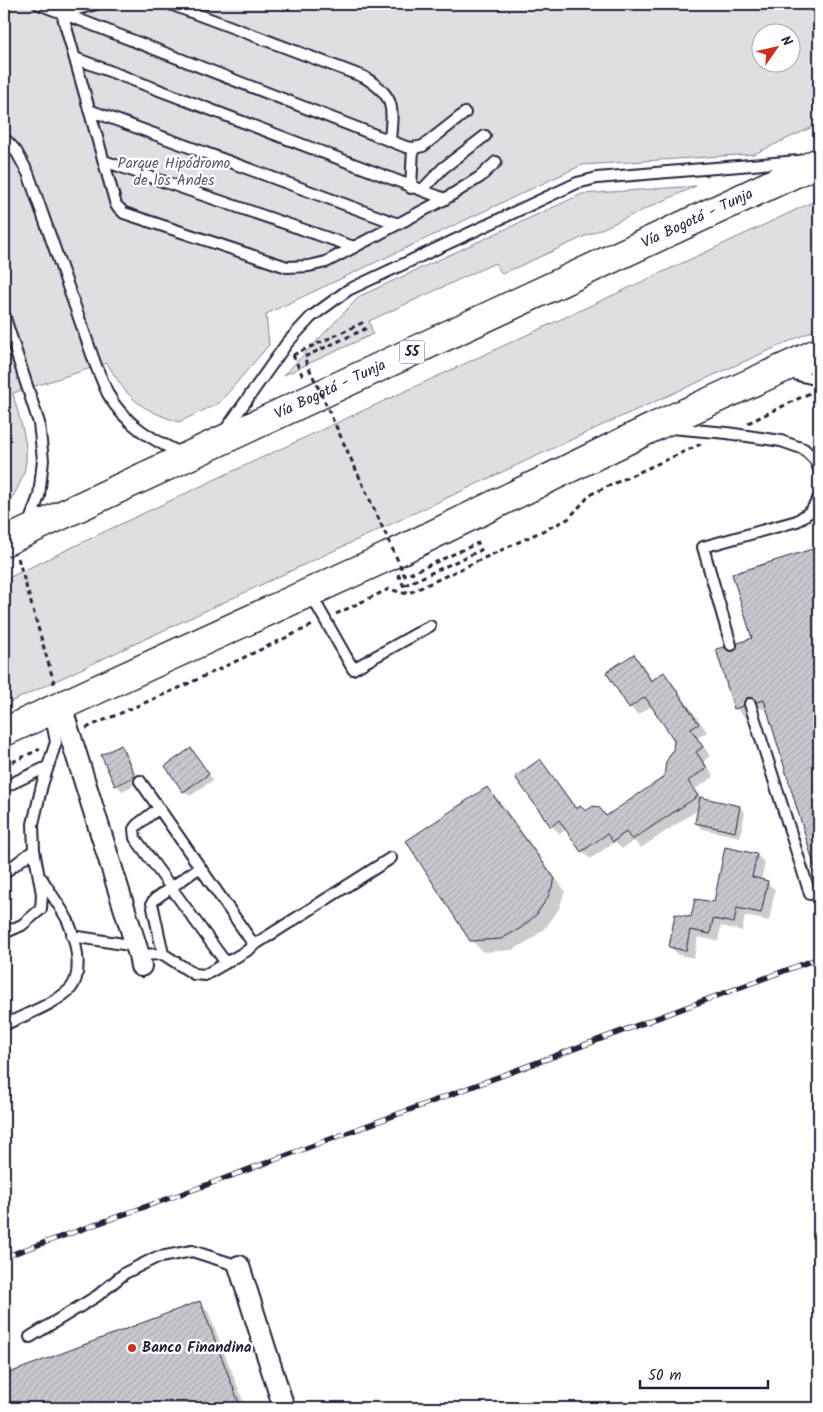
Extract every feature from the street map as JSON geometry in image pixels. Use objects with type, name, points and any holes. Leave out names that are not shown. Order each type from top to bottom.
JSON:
[{"type":"highway","name":"Vía Bogotá - Tunja","points":[[14,537],[819,161]]},
{"type":"highway","points":[[4,732],[389,556],[656,426],[819,352]]},
{"type":"street","points":[[55,708],[63,738],[139,956]]},
{"type":"street","points":[[239,1266],[284,1408]]},
{"type":"lane","points":[[39,4],[406,147],[423,146],[465,113]]},
{"type":"lane","points":[[62,13],[96,4]]},
{"type":"lane","points":[[170,4],[364,77],[380,87],[390,101],[392,119],[390,140]]},
{"type":"lane","points":[[62,13],[116,205],[124,213],[140,219],[287,267],[309,266],[326,262],[444,199],[480,176],[496,162]]},
{"type":"lane","points":[[74,58],[444,199]]},
{"type":"lane","points":[[89,110],[398,224]]},
{"type":"lane","points":[[422,190],[443,168],[485,136]]},
{"type":"lane","points":[[4,138],[16,151],[28,173],[96,366],[109,396],[130,422],[156,442],[188,456]]},
{"type":"lane","points":[[412,188],[413,148]]},
{"type":"lane","points":[[215,444],[287,343],[311,318],[348,290],[577,183],[597,178],[819,161]]},
{"type":"lane","points":[[104,162],[354,247]]},
{"type":"lane","points":[[4,315],[39,423],[43,460],[39,496],[14,537]]},
{"type":"lane","points":[[781,370],[819,380]]},
{"type":"lane","points":[[656,426],[727,433],[781,441],[815,453],[819,469]]},
{"type":"lane","points":[[731,645],[703,547],[792,522],[811,511],[819,498]]},
{"type":"lane","points":[[310,592],[353,669],[430,626]]},
{"type":"lane","points":[[750,704],[810,894],[819,891]]},
{"type":"lane","points":[[4,934],[22,925],[41,909],[42,894],[34,850],[33,824],[47,766],[63,738]]},
{"type":"lane","points":[[4,787],[47,766]]},
{"type":"lane","points":[[140,781],[254,945]]},
{"type":"lane","points":[[159,808],[136,825],[134,829],[135,838],[226,963]]},
{"type":"lane","points":[[4,873],[34,850]]},
{"type":"lane","points":[[72,936],[139,956],[163,954],[194,974],[205,975],[248,950],[391,858]]},
{"type":"lane","points":[[163,954],[152,903],[200,867]]},
{"type":"lane","points":[[4,1025],[60,997],[72,986],[78,968],[77,953],[68,922],[38,872]]},
{"type":"lane","points":[[30,1337],[97,1296],[125,1273],[155,1258],[192,1251],[239,1266]]},
{"type":"path","points":[[293,355],[362,323],[365,329],[304,357],[405,576],[478,543],[481,550],[404,586]]},
{"type":"path","points":[[4,766],[63,738],[179,688],[389,589],[407,594],[568,519],[591,494],[727,433],[819,388]]},
{"type":"path","points":[[14,537],[55,708]]},
{"type":"green space","name":"Parque Hipódromo de los Andes","points":[[4,4],[819,4],[819,124],[754,154],[582,165],[266,314],[269,345],[219,403],[179,422],[154,412],[136,401],[121,386],[107,363],[13,393],[25,440],[26,463],[23,475],[11,499],[4,504]]},
{"type":"green space","points":[[696,186],[502,274],[495,263],[369,321],[373,334],[284,375],[360,296],[582,194]]},
{"type":"green space","points":[[819,199],[819,328],[607,423],[4,705],[4,580],[207,483]]},
{"type":"building","points":[[819,547],[819,870],[816,871],[764,700],[756,702],[748,697],[743,706],[734,709],[716,649],[724,647],[729,651],[733,651],[738,643],[752,638],[732,574]]},
{"type":"building","points":[[634,654],[651,681],[664,672],[699,724],[691,729],[703,747],[696,752],[707,768],[688,781],[698,796],[632,840],[626,832],[613,842],[607,834],[581,852],[559,820],[551,827],[515,777],[540,759],[576,809],[580,806],[586,811],[593,806],[599,807],[606,816],[664,777],[666,762],[673,750],[674,740],[645,697],[629,708],[606,672]]},
{"type":"building","points":[[121,745],[135,776],[115,786],[101,755]]},
{"type":"building","points":[[191,748],[209,774],[183,792],[165,766]]},
{"type":"building","points":[[487,787],[555,879],[548,897],[536,915],[521,928],[501,939],[470,941],[406,841]]},
{"type":"building","points":[[700,797],[740,806],[735,832],[695,823]]},
{"type":"building","points":[[725,847],[757,854],[752,877],[768,881],[761,913],[737,908],[734,923],[713,919],[710,934],[690,930],[686,951],[669,947],[675,914],[691,917],[695,899],[714,902]]},
{"type":"building","points":[[200,1301],[241,1408],[4,1408],[4,1375]]},
{"type":"railway","points":[[4,1257],[212,1183],[819,958]]},
{"type":"place","name":"Banco Finandina","points":[[132,1348]]}]
